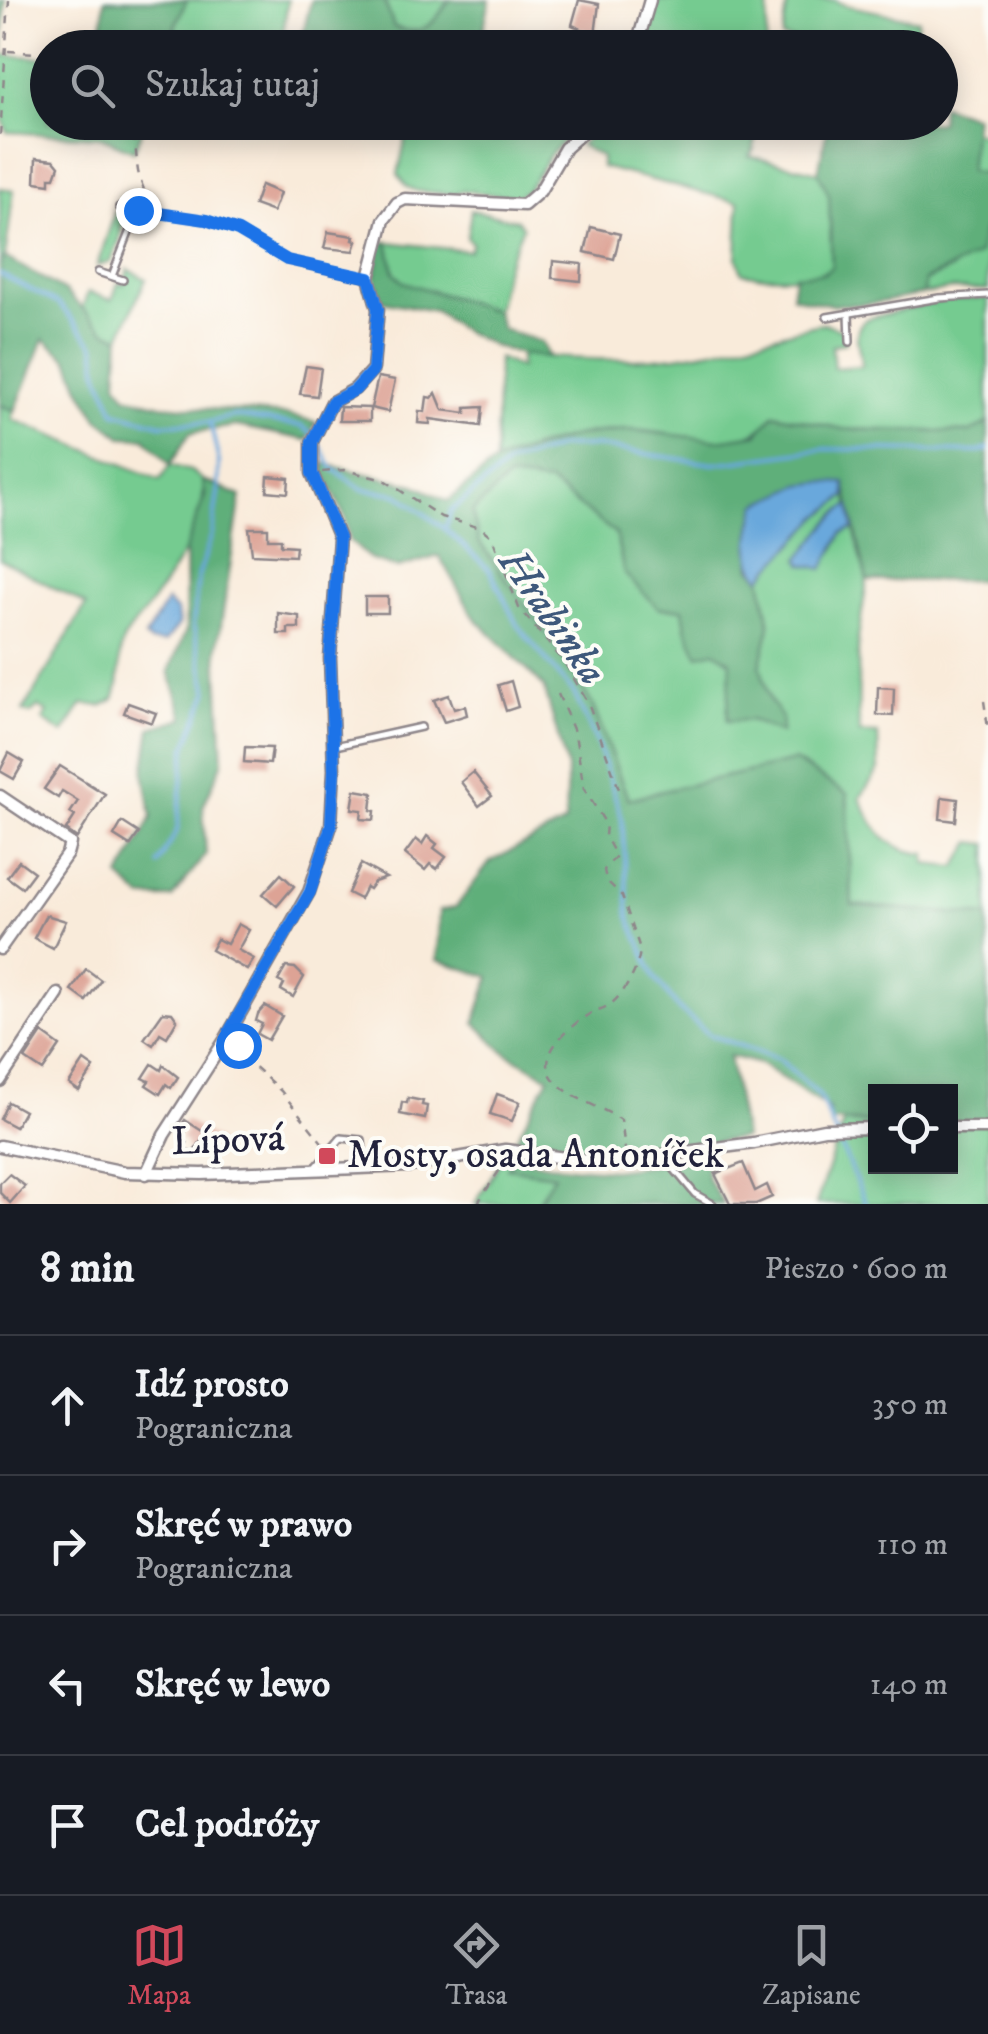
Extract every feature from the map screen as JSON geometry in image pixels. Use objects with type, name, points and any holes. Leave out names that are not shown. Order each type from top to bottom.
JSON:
[{"type":"street","points":[[641,30],[650,0]]},
{"type":"street","points":[[146,1174],[164,1134],[310,892],[331,826],[330,658],[339,538],[312,473],[312,453],[332,402],[355,390],[373,370],[378,309],[369,278],[384,220],[397,203],[406,200],[524,205],[540,192],[565,148],[574,140]]},
{"type":"street","points":[[0,796],[70,843],[67,854],[0,949]]},
{"type":"street","points":[[0,1081],[58,994]]},
{"type":"street","name":"Lípová","points":[[0,1146],[146,1174],[410,1166],[505,1150],[572,1161],[627,1161],[834,1129],[868,1128]]},
{"type":"street","points":[[958,1128],[988,1128]]},
{"type":"lane","points":[[119,207],[206,220],[238,231],[287,260],[369,278]]},
{"type":"lane","points":[[112,276],[138,210]]},
{"type":"lane","points":[[98,272],[123,280]]},
{"type":"lane","points":[[827,317],[939,298],[988,295]]},
{"type":"lane","points":[[850,314],[850,342]]},
{"type":"lane","points":[[332,747],[421,727]]},
{"type":"lane","points":[[315,1168],[341,1138],[362,1140],[363,1154],[358,1167]]},
{"type":"lane","points":[[662,1154],[695,1194],[713,1204]]},
{"type":"path","points":[[0,136],[10,0]]},
{"type":"path","points":[[7,51],[30,53]]},
{"type":"path","points":[[134,140],[138,172],[154,212]]},
{"type":"path","points":[[325,471],[345,470],[384,480],[442,518],[482,528],[492,537],[512,594],[525,617],[564,663],[590,705],[619,789]]},
{"type":"path","points":[[558,694],[576,734],[584,789],[606,824],[604,836],[616,856],[604,870],[606,880],[622,896],[640,957],[623,991],[609,1006],[556,1038],[549,1063],[557,1084],[621,1120],[627,1161]]},
{"type":"path","points":[[984,700],[988,728]]},
{"type":"path","points":[[229,1032],[250,1062],[281,1091],[330,1152]]},
{"type":"path","points":[[478,1204],[504,1162],[505,1150]]},
{"type":"green space","points":[[0,0],[5,0],[3,55],[30,57],[30,133],[7,132],[0,111]]},
{"type":"green space","points":[[104,0],[187,0],[174,28],[177,30],[102,30]]},
{"type":"green space","points":[[187,0],[288,0],[284,30],[174,28]]},
{"type":"green space","points":[[311,0],[384,0],[394,27],[404,30],[304,30]]},
{"type":"green space","points":[[384,0],[449,0],[433,23],[421,30],[394,27]]},
{"type":"green space","points":[[449,0],[490,0],[483,30],[420,30],[433,22]]},
{"type":"green space","points":[[656,0],[769,0],[767,30],[648,30]]},
{"type":"green space","points":[[788,0],[834,0],[918,20],[916,30],[783,30]]},
{"type":"green space","points":[[958,110],[975,116],[969,171],[988,174],[988,226],[978,255],[925,280],[924,294],[842,305],[792,296],[795,275],[824,273],[832,267],[829,195],[818,172],[825,140],[958,140]]},
{"type":"green space","points":[[973,131],[988,135],[988,174],[969,172]]},
{"type":"green space","points":[[108,140],[138,140],[134,151]]},
{"type":"green space","points":[[405,140],[564,140],[527,190],[515,197],[417,191],[407,187],[398,174]]},
{"type":"green space","points":[[585,140],[755,140],[749,156],[819,172],[829,195],[832,267],[802,276],[742,273],[737,258],[739,202],[601,167],[601,157],[580,145]]},
{"type":"green space","points":[[0,188],[14,190],[5,257],[0,264]]},
{"type":"green space","points":[[471,210],[517,220],[523,227],[506,266],[496,311],[403,282],[394,272],[388,242],[469,251]]},
{"type":"green space","points":[[115,212],[123,216],[120,239],[111,262],[97,266]]},
{"type":"green space","points":[[988,226],[988,290],[952,289],[924,294],[924,281],[952,269]]},
{"type":"green space","points":[[380,242],[388,242],[394,272],[403,282],[496,311],[502,329],[542,342],[549,357],[493,346],[435,311],[381,301],[375,279]]},
{"type":"green space","points":[[5,257],[65,291],[105,331],[120,337],[117,382],[126,396],[162,405],[288,415],[316,422],[307,440],[236,426],[190,433],[170,465],[145,438],[122,437],[98,419],[69,360],[44,339],[15,411],[0,405],[0,264]]},
{"type":"green space","points":[[128,269],[146,279],[120,337],[105,331],[82,308],[88,292],[112,300],[118,283],[124,284]]},
{"type":"green space","points":[[988,298],[988,423],[970,432],[843,429],[774,414],[762,428],[728,440],[613,430],[561,440],[495,462],[498,358],[520,368],[520,354],[608,360],[674,356],[824,323],[843,330],[846,342],[832,346],[834,368],[862,366],[857,335],[866,319],[945,300]]},
{"type":"green space","points":[[0,405],[15,411],[12,419],[160,480],[170,465],[191,471],[203,480],[200,515],[185,550],[123,641],[114,699],[102,706],[83,704],[63,734],[43,720],[47,712],[38,707],[30,714],[23,711],[86,605],[0,559]]},
{"type":"green space","points":[[774,414],[843,429],[970,432],[988,423],[986,580],[867,581],[845,483],[750,546],[751,568],[761,578],[770,626],[760,666],[770,700],[782,718],[781,733],[751,720],[727,721],[731,662],[715,651],[698,655],[686,628],[683,609],[658,608],[624,573],[616,534],[550,483],[508,478],[472,512],[479,542],[563,656],[592,704],[628,799],[794,761],[847,794],[852,905],[988,916],[988,1124],[958,1123],[958,1084],[868,1084],[868,1123],[830,1121],[829,1109],[760,1064],[729,1056],[744,1138],[609,1158],[512,1146],[549,1077],[506,1053],[475,1023],[490,977],[437,960],[439,911],[456,907],[490,862],[565,823],[567,769],[544,687],[474,617],[439,556],[398,568],[371,560],[349,540],[345,518],[320,463],[415,485],[448,501],[495,462],[575,436],[631,430],[718,440],[757,434]]},
{"type":"green space","points":[[508,478],[549,483],[616,534],[624,573],[658,607],[683,608],[686,628],[731,662],[751,720],[780,732],[782,718],[770,700],[760,666],[770,626],[761,578],[817,519],[846,496],[850,505],[836,514],[800,558],[834,551],[842,533],[854,529],[867,581],[858,638],[859,733],[878,734],[879,770],[860,798],[884,836],[901,848],[926,854],[926,864],[956,867],[972,842],[988,844],[988,916],[852,905],[847,794],[794,761],[628,799],[592,704],[563,656],[479,542],[472,512]]},
{"type":"green space","points":[[203,480],[241,496],[217,651],[223,761],[203,807],[206,854],[172,898],[142,898],[120,877],[152,817],[144,773],[151,728],[184,718],[169,671],[186,630],[185,550],[205,495]]},
{"type":"green space","points":[[843,1123],[868,1123],[868,1174],[958,1174],[958,1123],[988,1124],[988,1204],[816,1204]]},
{"type":"green space","points":[[503,1157],[514,1157],[508,1168],[555,1175],[536,1204],[475,1204]]},
{"type":"green space","points":[[514,1157],[558,1166],[612,1170],[705,1157],[707,1178],[724,1204],[536,1204],[554,1175],[507,1168]]},
{"type":"water","points":[[845,483],[846,496],[817,519],[761,578],[750,553],[758,504],[800,485]]},
{"type":"water","points":[[850,505],[854,529],[842,533],[823,569],[802,564],[800,558],[823,529]]},
{"type":"water","points":[[167,601],[177,612],[179,625],[165,642],[150,642],[145,637]]},
{"type":"building","points":[[579,0],[599,4],[596,30],[572,25]]},
{"type":"building","points":[[36,158],[54,160],[59,166],[55,177],[50,177],[50,184],[35,182]]},
{"type":"building","points":[[261,185],[280,193],[273,212],[254,205]]},
{"type":"building","points":[[591,227],[620,234],[614,259],[585,252]]},
{"type":"building","points":[[328,232],[354,236],[354,251],[324,248]]},
{"type":"building","points":[[553,261],[582,264],[581,281],[552,278]]},
{"type":"building","points":[[306,366],[321,368],[317,396],[300,394]]},
{"type":"building","points":[[378,377],[395,380],[388,412],[371,408]]},
{"type":"building","points":[[436,393],[443,410],[466,413],[466,408],[483,407],[481,426],[430,419],[430,424],[418,423],[419,411],[425,412],[427,397]]},
{"type":"building","points":[[340,407],[370,408],[370,421],[339,421]]},
{"type":"building","points":[[268,476],[289,478],[288,493],[267,491]]},
{"type":"building","points":[[249,528],[268,528],[268,539],[281,539],[281,545],[296,546],[295,556],[252,554]]},
{"type":"building","points":[[365,597],[388,597],[388,613],[365,613]]},
{"type":"building","points":[[278,613],[299,616],[299,628],[288,628],[288,634],[278,634]]},
{"type":"building","points":[[511,681],[518,707],[506,711],[498,685]]},
{"type":"building","points":[[878,687],[894,688],[893,716],[877,715]]},
{"type":"building","points":[[449,695],[454,709],[465,706],[467,715],[444,722],[434,700]]},
{"type":"building","points":[[128,703],[156,713],[152,723],[124,713]]},
{"type":"building","points":[[245,747],[272,748],[270,764],[244,762]]},
{"type":"building","points":[[9,753],[24,762],[14,779],[0,771]]},
{"type":"building","points":[[60,766],[105,794],[77,838],[66,830],[78,801],[62,791],[58,798],[44,789]]},
{"type":"building","points":[[473,772],[492,796],[479,806],[461,782]]},
{"type":"building","points":[[355,790],[373,793],[374,820],[361,819],[362,810],[352,809]]},
{"type":"building","points":[[942,797],[958,799],[956,821],[940,819]]},
{"type":"building","points":[[122,822],[139,833],[130,846],[114,836]]},
{"type":"building","points":[[427,836],[446,857],[437,869],[430,864],[425,870],[405,854],[416,839],[422,844]]},
{"type":"building","points":[[19,861],[34,872],[22,888],[7,877]]},
{"type":"building","points":[[361,864],[386,878],[374,882],[369,889],[366,887],[360,899],[348,893]]},
{"type":"building","points":[[281,874],[294,886],[277,906],[263,894]]},
{"type":"building","points":[[46,915],[66,921],[53,948],[34,938]]},
{"type":"building","points":[[238,924],[249,930],[238,950],[254,959],[247,970],[211,950],[217,939],[227,944]]},
{"type":"building","points":[[286,967],[295,968],[304,977],[293,997],[281,990],[284,984],[278,981]]},
{"type":"building","points":[[86,969],[101,980],[86,1001],[71,990]]},
{"type":"building","points":[[265,1006],[282,1016],[268,1040],[257,1034],[262,1024],[256,1021],[258,1014]]},
{"type":"building","points":[[163,1012],[172,1013],[177,1020],[167,1037],[160,1033],[153,1045],[144,1039]]},
{"type":"building","points":[[42,1033],[60,1046],[43,1071],[25,1059]]},
{"type":"building","points":[[84,1061],[94,1068],[79,1091],[69,1084]]},
{"type":"building","points":[[152,1064],[161,1070],[163,1065],[178,1077],[171,1088],[166,1084],[160,1094],[146,1085],[149,1081],[143,1078]]},
{"type":"building","points":[[497,1094],[520,1102],[512,1121],[490,1114]]},
{"type":"building","points":[[408,1098],[423,1101],[422,1105],[427,1106],[425,1119],[400,1114],[402,1102],[407,1103]]},
{"type":"building","points":[[8,1102],[24,1111],[15,1127],[0,1119]]},
{"type":"building","points":[[185,1120],[219,1142],[213,1150],[201,1141],[193,1153],[184,1147],[187,1143],[180,1139],[186,1131],[180,1127]]},
{"type":"building","points":[[743,1163],[755,1191],[767,1185],[772,1197],[756,1204],[730,1204],[715,1174]]},
{"type":"building","points":[[9,1174],[25,1186],[10,1203],[0,1193],[0,1183]]},
{"type":"waterway","name":"Hrabinka","points":[[0,274],[59,304],[95,346],[99,374],[115,412],[161,424],[210,422],[234,416],[301,426],[314,435],[333,469],[362,489],[398,494],[490,570],[517,625],[574,693],[598,745],[622,818],[629,917],[655,978],[680,1010],[710,1035],[779,1059],[819,1095],[866,1204]]},
{"type":"waterway","points":[[158,864],[177,831],[186,747],[208,693],[193,625],[198,577],[212,534],[218,492],[219,462],[210,422]]},
{"type":"waterway","points":[[445,529],[451,511],[508,464],[561,447],[594,446],[713,464],[825,449],[988,449]]},
{"type":"place","name":"Mosty, osada Antoníček","points":[[327,1156]]},
{"type":"route","points":[[138,210],[206,220],[238,231],[287,260],[369,278],[378,309],[373,370],[355,390],[332,402],[312,442],[312,473],[339,538],[330,658],[334,770],[331,826],[310,892],[229,1032],[238,1045]]}]
